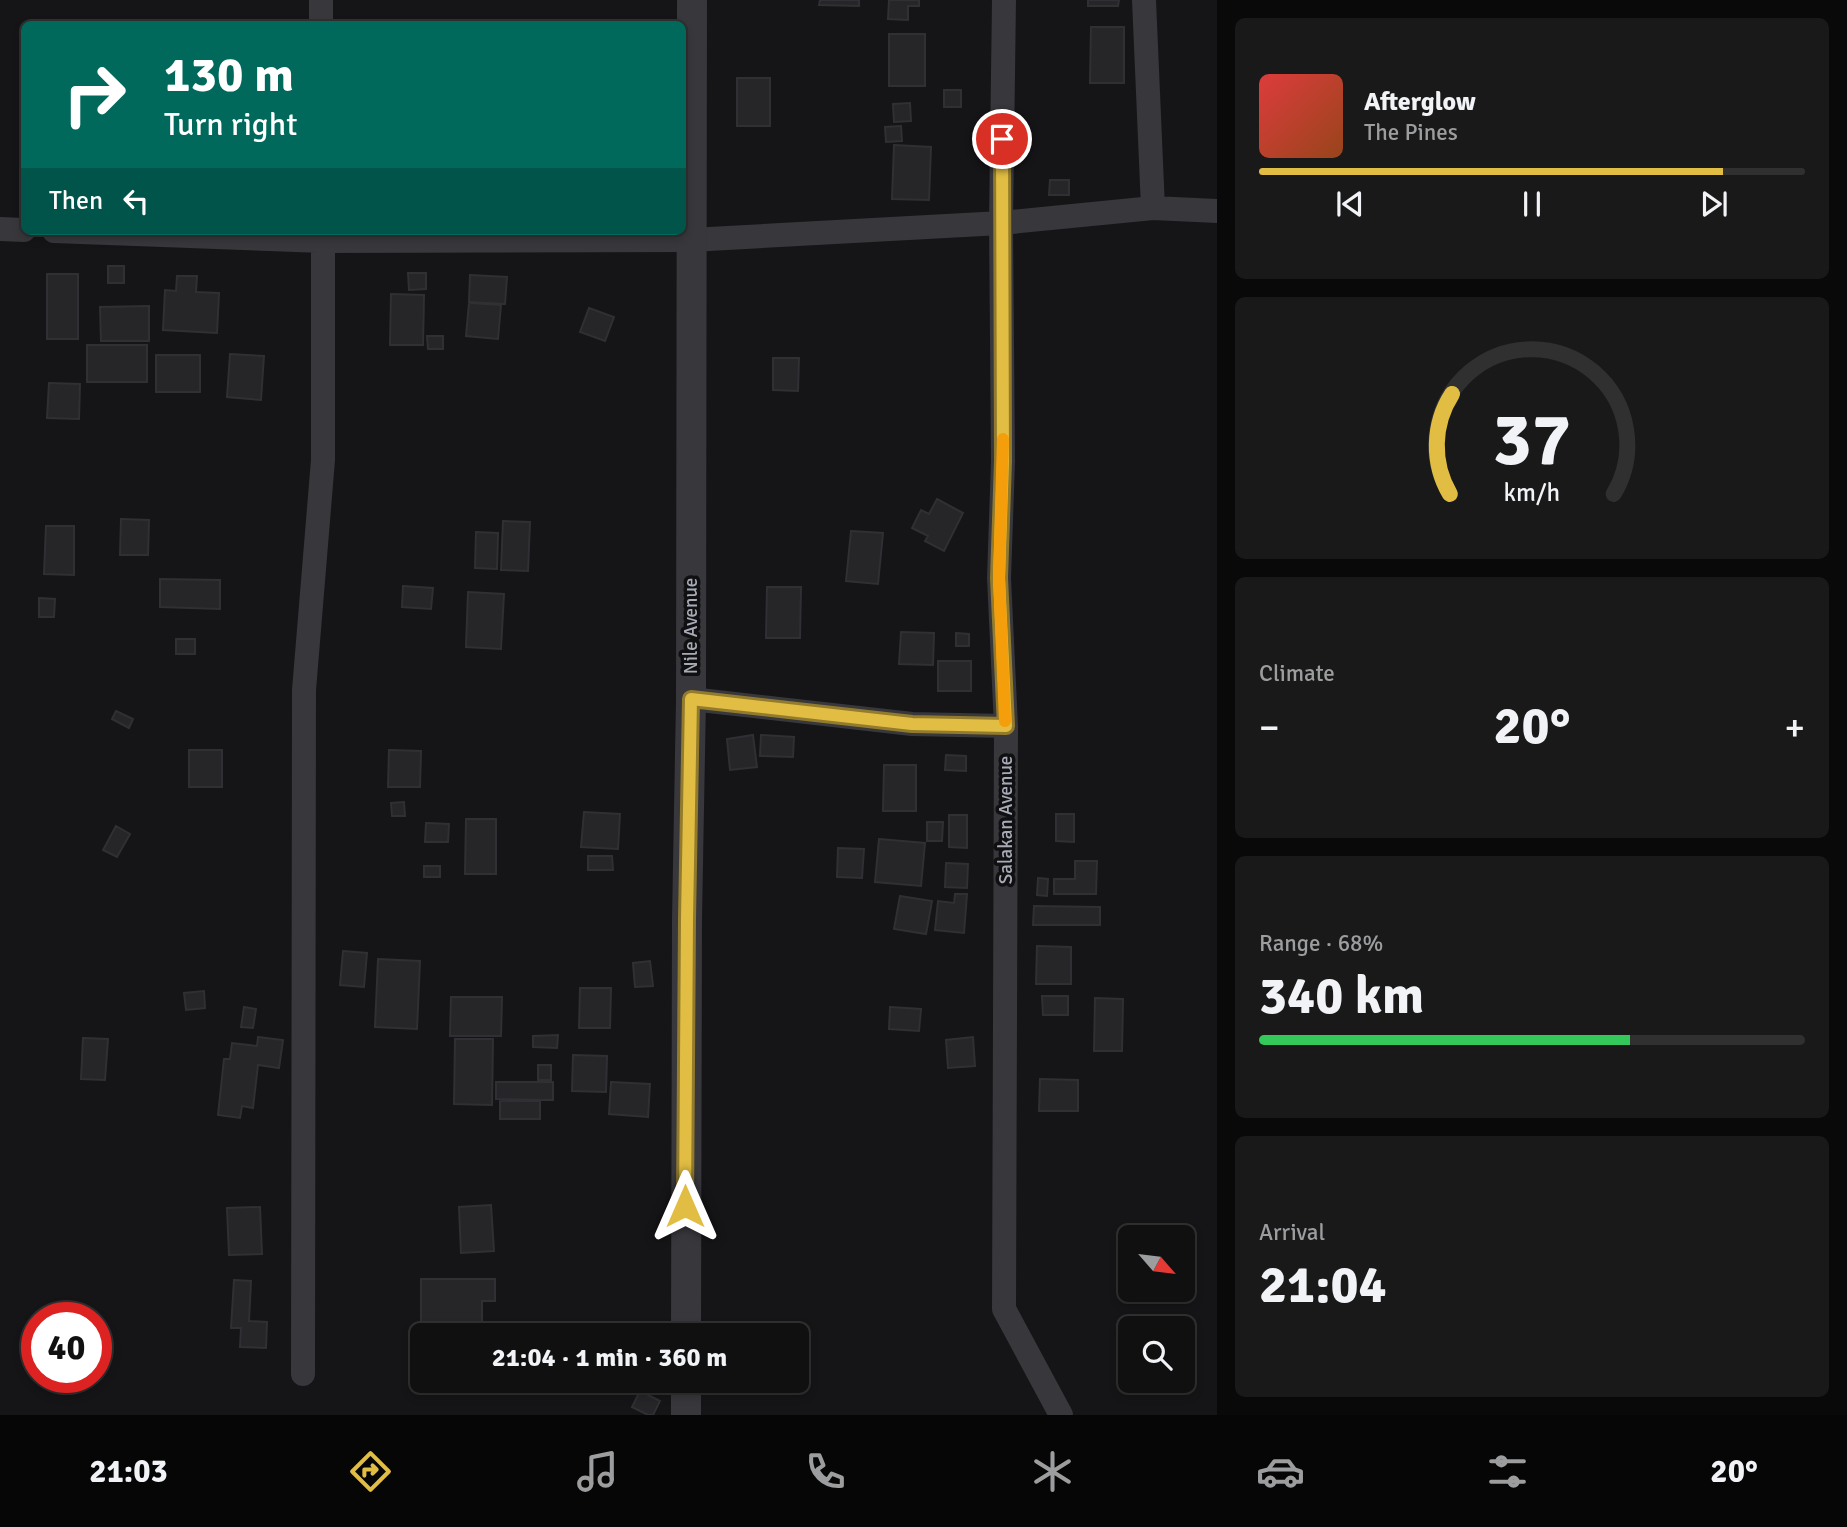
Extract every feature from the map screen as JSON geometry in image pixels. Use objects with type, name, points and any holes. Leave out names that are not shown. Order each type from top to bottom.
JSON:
[{"type":"street","points":[[321,0],[321,21]]},
{"type":"street","name":"Nile Avenue","points":[[686,1323],[687,919],[691,699],[692,0]]},
{"type":"street","name":"Salakan Avenue","points":[[1004,0],[1001,223],[1003,461],[999,578],[1006,726],[1004,1309],[1061,1415]]},
{"type":"street","points":[[1143,0],[1153,208]]},
{"type":"street","points":[[269,235],[691,240],[1001,223],[1153,208],[1217,211]]},
{"type":"street","points":[[0,229],[21,230]]},
{"type":"street","points":[[303,1374],[304,690],[323,460],[323,236]]},
{"type":"street","points":[[691,699],[912,724],[1006,726]]},
{"type":"street","points":[[686,1393],[686,1415]]},
{"type":"building","points":[[820,0],[859,0],[859,6],[819,5]]},
{"type":"building","points":[[889,0],[919,0],[919,6],[908,6],[908,20],[888,19]]},
{"type":"building","points":[[1088,0],[1119,0],[1118,6],[1088,6]]},
{"type":"building","points":[[1091,27],[1124,27],[1124,83],[1090,83]]},
{"type":"building","points":[[889,34],[925,34],[925,86],[889,86]]},
{"type":"building","points":[[737,78],[770,78],[770,126],[737,126]]},
{"type":"building","points":[[944,90],[961,90],[961,107],[944,107]]},
{"type":"building","points":[[910,103],[911,121],[894,122],[893,104]]},
{"type":"building","points":[[901,126],[902,141],[886,142],[885,127]]},
{"type":"building","points":[[894,145],[931,147],[929,200],[892,199]]},
{"type":"building","points":[[1050,180],[1069,180],[1069,195],[1049,195]]},
{"type":"building","points":[[108,266],[124,266],[124,283],[108,283]]},
{"type":"building","points":[[408,273],[426,273],[426,289],[409,290]]},
{"type":"building","points":[[47,274],[78,274],[78,339],[47,339]]},
{"type":"building","points":[[470,275],[507,277],[505,304],[469,302]]},
{"type":"building","points":[[177,276],[197,276],[196,292],[219,293],[217,333],[163,330],[165,290],[176,291]]},
{"type":"building","points":[[391,294],[424,295],[423,345],[390,345]]},
{"type":"building","points":[[469,303],[501,305],[498,339],[466,336]]},
{"type":"building","points":[[149,306],[149,341],[101,341],[100,307]]},
{"type":"building","points":[[589,308],[614,317],[605,341],[580,332]]},
{"type":"building","points":[[427,336],[443,336],[443,349],[428,349]]},
{"type":"building","points":[[87,345],[147,345],[147,382],[87,382]]},
{"type":"building","points":[[230,354],[264,356],[261,400],[227,397]]},
{"type":"building","points":[[156,355],[200,355],[200,392],[156,392]]},
{"type":"building","points":[[773,358],[799,358],[798,391],[773,390]]},
{"type":"building","points":[[49,383],[80,384],[79,419],[47,418]]},
{"type":"building","points":[[937,499],[963,513],[944,551],[925,541],[928,536],[912,528],[921,510],[929,514]]},
{"type":"building","points":[[121,519],[149,520],[148,555],[120,555]]},
{"type":"building","points":[[503,521],[530,522],[528,571],[501,570]]},
{"type":"building","points":[[46,526],[74,526],[74,575],[44,574]]},
{"type":"building","points":[[851,531],[883,533],[878,584],[846,581]]},
{"type":"building","points":[[476,532],[498,533],[497,569],[475,568]]},
{"type":"building","points":[[160,579],[220,580],[220,609],[160,607]]},
{"type":"building","points":[[403,586],[433,588],[431,609],[402,607]]},
{"type":"building","points":[[767,587],[801,587],[800,638],[766,638]]},
{"type":"building","points":[[468,592],[504,594],[501,649],[466,647]]},
{"type":"building","points":[[39,598],[55,599],[54,617],[39,617]]},
{"type":"building","points":[[901,632],[934,633],[933,665],[899,664]]},
{"type":"building","points":[[956,633],[969,634],[969,646],[956,646]]},
{"type":"building","points":[[176,639],[195,639],[195,654],[176,654]]},
{"type":"building","points":[[938,661],[971,661],[971,691],[938,691]]},
{"type":"building","points":[[116,711],[133,719],[129,728],[112,719]]},
{"type":"building","points":[[753,735],[757,767],[730,770],[727,739]]},
{"type":"building","points":[[761,735],[794,737],[793,757],[760,756]]},
{"type":"building","points":[[189,750],[222,750],[222,787],[189,787]]},
{"type":"building","points":[[389,750],[421,751],[420,787],[388,787]]},
{"type":"building","points":[[946,755],[966,756],[966,771],[945,770]]},
{"type":"building","points":[[884,765],[916,765],[916,811],[883,811]]},
{"type":"building","points":[[404,802],[405,816],[392,816],[391,803]]},
{"type":"building","points":[[584,812],[620,814],[618,849],[581,847]]},
{"type":"building","points":[[1056,814],[1074,814],[1074,842],[1056,841]]},
{"type":"building","points":[[949,815],[967,815],[967,848],[949,847]]},
{"type":"building","points":[[466,819],[496,819],[496,874],[465,874]]},
{"type":"building","points":[[927,822],[943,822],[942,841],[927,841]]},
{"type":"building","points":[[426,823],[449,824],[448,842],[425,842]]},
{"type":"building","points":[[116,826],[130,834],[117,857],[103,850]]},
{"type":"building","points":[[879,839],[925,843],[921,886],[875,882]]},
{"type":"building","points":[[838,848],[864,849],[862,878],[837,877]]},
{"type":"building","points":[[588,856],[612,856],[613,870],[588,870]]},
{"type":"building","points":[[1075,861],[1097,861],[1096,894],[1054,894],[1054,879],[1075,879]]},
{"type":"building","points":[[946,863],[968,864],[967,888],[945,887]]},
{"type":"building","points":[[424,866],[440,866],[440,877],[424,877]]},
{"type":"building","points":[[1038,878],[1048,879],[1047,896],[1037,895]]},
{"type":"building","points":[[955,894],[967,894],[964,933],[935,930],[938,901],[954,903]]},
{"type":"building","points":[[900,896],[932,901],[926,934],[894,929]]},
{"type":"building","points":[[1034,906],[1100,907],[1100,925],[1033,925]]},
{"type":"building","points":[[1037,946],[1071,947],[1071,984],[1036,984]]},
{"type":"building","points":[[343,951],[367,953],[364,987],[340,985]]},
{"type":"building","points":[[378,959],[420,961],[417,1029],[375,1027]]},
{"type":"building","points":[[650,961],[653,986],[635,987],[633,963]]},
{"type":"building","points":[[580,988],[611,988],[610,1028],[579,1028]]},
{"type":"building","points":[[204,991],[205,1008],[186,1010],[184,993]]},
{"type":"building","points":[[1042,996],[1068,996],[1068,1015],[1043,1015]]},
{"type":"building","points":[[451,997],[502,997],[501,1036],[450,1036]]},
{"type":"building","points":[[1095,998],[1123,999],[1122,1051],[1094,1051]]},
{"type":"building","points":[[244,1007],[256,1009],[253,1028],[241,1027]]},
{"type":"building","points":[[890,1007],[921,1009],[919,1031],[889,1029]]},
{"type":"building","points":[[558,1035],[557,1048],[533,1047],[533,1036]]},
{"type":"building","points":[[258,1037],[283,1040],[279,1068],[258,1065],[253,1108],[242,1106],[240,1118],[218,1115],[224,1059],[230,1059],[232,1043],[257,1046]]},
{"type":"building","points":[[973,1037],[975,1066],[948,1068],[946,1040]]},
{"type":"building","points":[[83,1038],[108,1039],[105,1080],[81,1079]]},
{"type":"building","points":[[455,1039],[493,1039],[492,1105],[454,1104]]},
{"type":"building","points":[[573,1055],[607,1056],[606,1092],[572,1091]]},
{"type":"building","points":[[538,1065],[551,1065],[551,1080],[538,1080]]},
{"type":"building","points":[[1040,1079],[1078,1080],[1078,1111],[1039,1111]]},
{"type":"building","points":[[496,1082],[553,1082],[553,1100],[496,1099]]},
{"type":"building","points":[[611,1082],[650,1084],[648,1117],[609,1114]]},
{"type":"building","points":[[500,1101],[540,1101],[540,1119],[500,1119]]},
{"type":"building","points":[[491,1205],[494,1251],[461,1253],[459,1207]]},
{"type":"building","points":[[260,1207],[262,1254],[229,1255],[227,1208]]},
{"type":"building","points":[[421,1279],[495,1279],[495,1301],[482,1301],[482,1323],[421,1323]]},
{"type":"building","points":[[234,1280],[251,1281],[249,1321],[267,1322],[266,1348],[240,1347],[241,1328],[231,1328]]},
{"type":"building","points":[[639,1393],[660,1401],[653,1415],[632,1407]]},
{"type":"slow traffic","points":[[1003,439],[999,578],[1005,721]]},
{"type":"route","points":[[685,1206],[691,699],[912,724],[1006,726],[999,578],[1003,461],[1002,139]]}]
